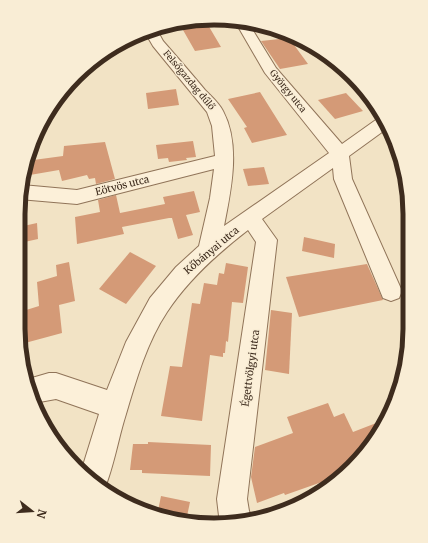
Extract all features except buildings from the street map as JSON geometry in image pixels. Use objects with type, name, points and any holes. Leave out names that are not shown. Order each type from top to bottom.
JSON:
[{"type":"street","name":"György utca","points":[[245,28],[270,70],[340,154]]},
{"type":"street","name":"Felsőgazdag dűlő","points":[[153,35],[215,111],[220,120],[223,160],[220,187],[209,249]]},
{"type":"street","name":"Kőbányai utca","points":[[95,475],[114,406],[140,339],[158,306],[180,277],[209,249],[381,125]]},
{"type":"street","points":[[340,154],[343,179],[391,291]]},
{"type":"street","name":"Eötvös utca","points":[[26,192],[77,197],[223,160]]},
{"type":"street","name":"Égettvölgyi utca","points":[[234,517],[232,499],[267,240],[250,218]]},
{"type":"street","points":[[35,390],[56,386],[114,406]]}]
